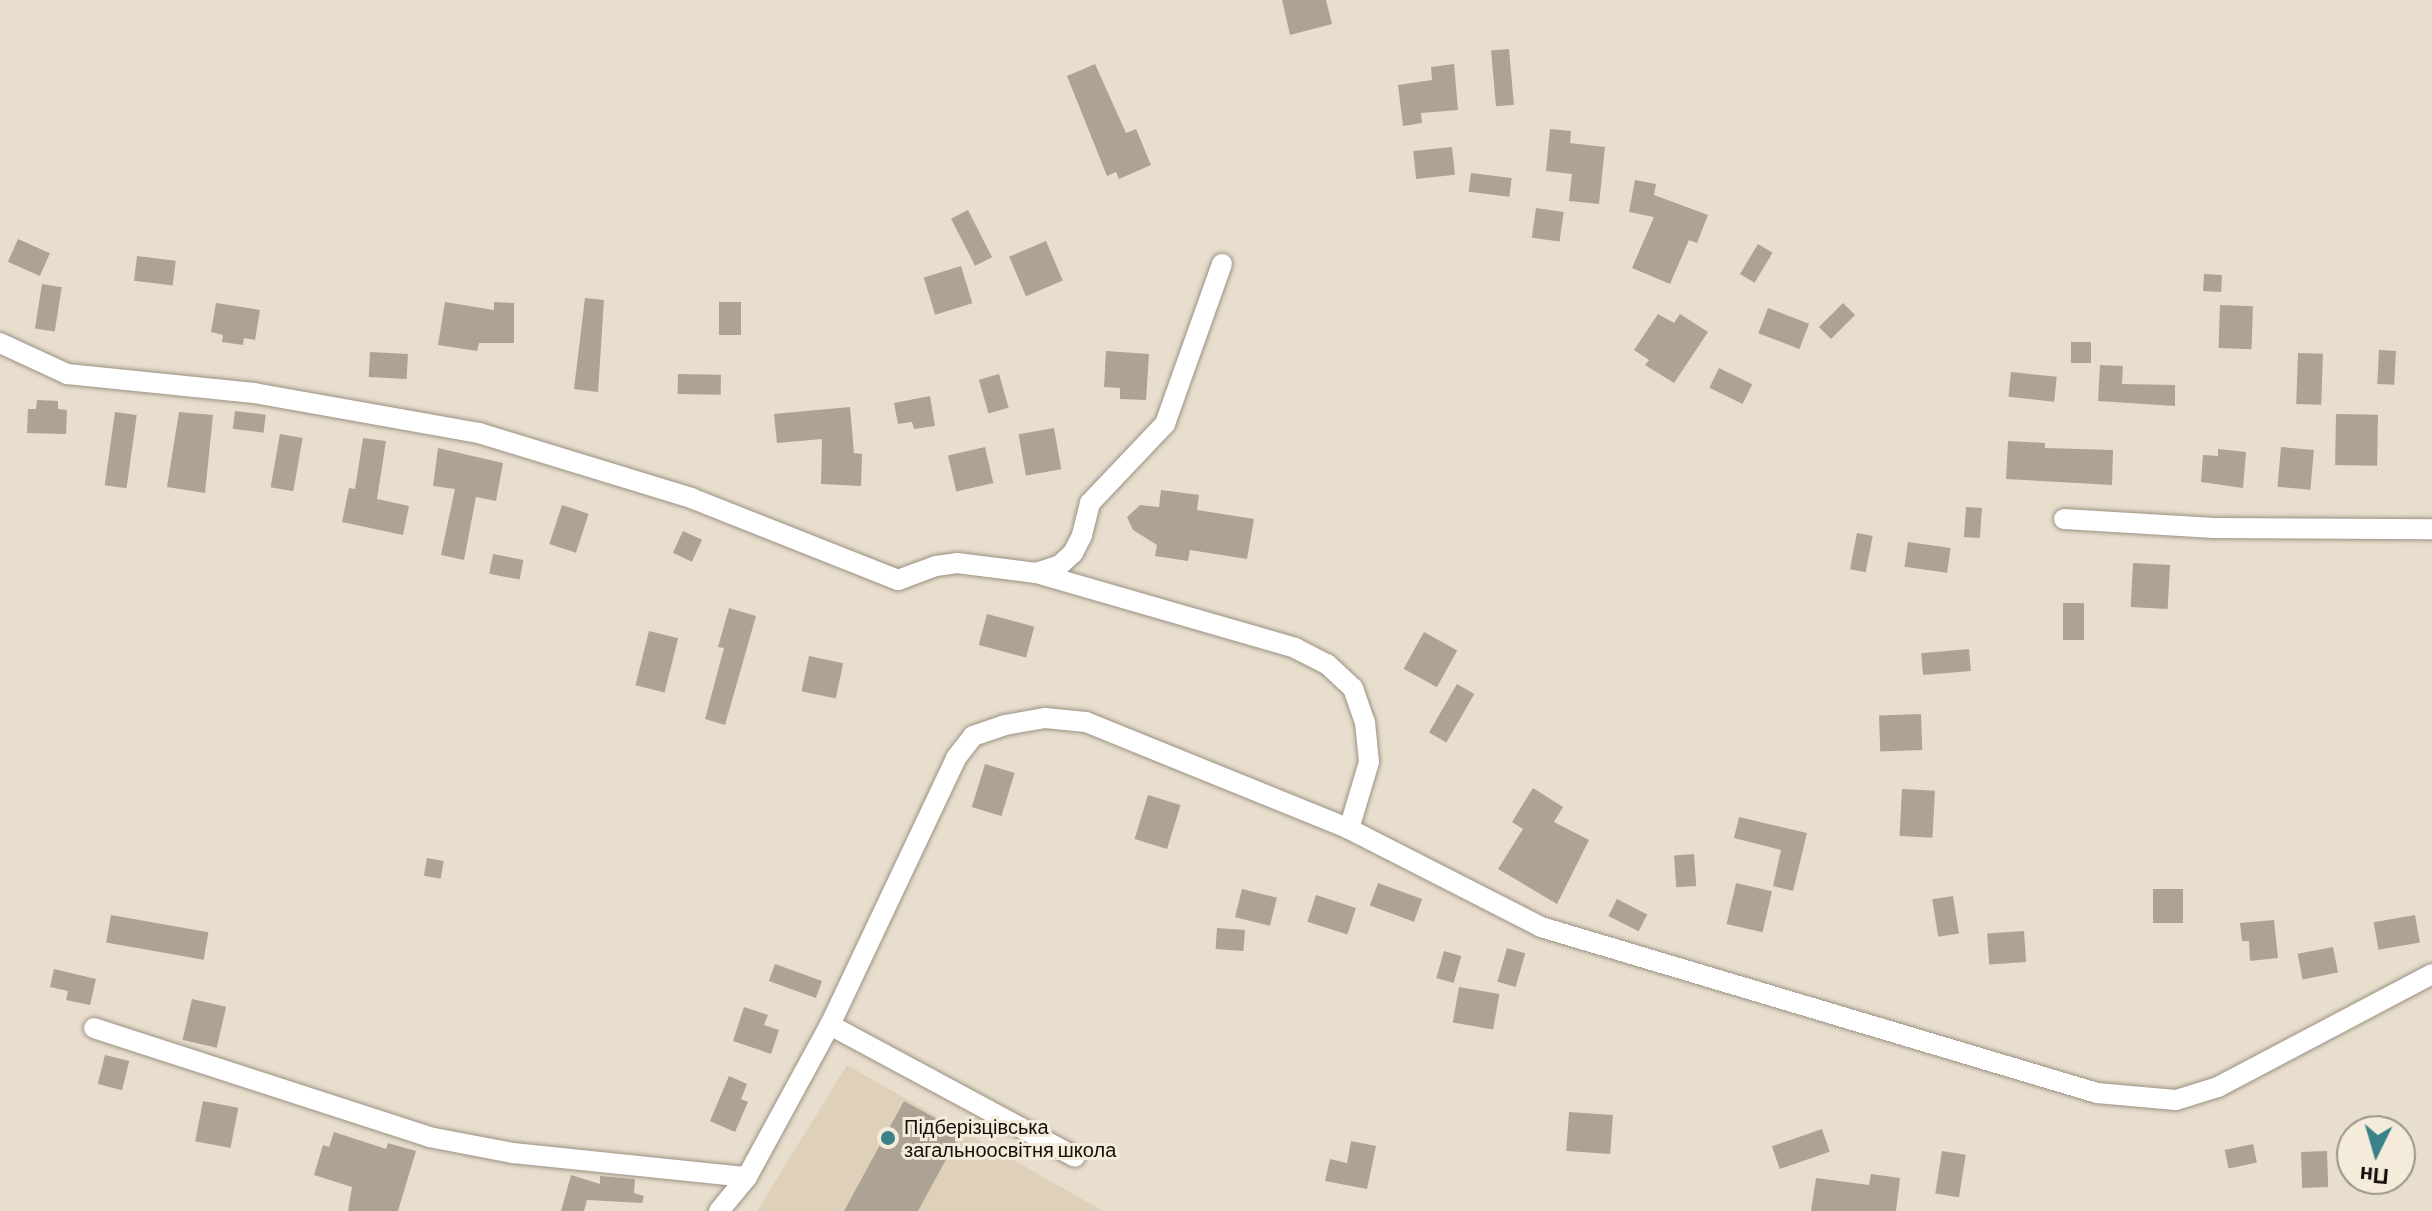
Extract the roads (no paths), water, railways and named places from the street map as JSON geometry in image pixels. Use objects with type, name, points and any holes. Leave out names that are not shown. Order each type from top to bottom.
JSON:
[{"type":"street","points":[[1036,573],[1060,565],[1073,553],[1082,535],[1090,503],[1165,424],[1222,264]]},
{"type":"street","points":[[0,343],[67,374],[254,393],[479,433],[691,498],[898,580],[936,566],[957,563],[1036,573],[1295,648],[1327,664],[1353,688],[1365,722],[1369,762],[1349,829]]},
{"type":"street","points":[[2064,519],[2214,528],[2432,529]]},
{"type":"street","points":[[719,1211],[747,1177],[830,1025],[956,758],[973,736],[1005,725],[1045,718],[1086,722],[1349,829],[1541,927],[2053,1080],[2123,1097],[2176,1100],[2218,1087],[2432,974]]},
{"type":"street","points":[[830,1025],[1075,1157]]},
{"type":"street","points":[[94,1028],[429,1137],[513,1153],[747,1177]]},
{"type":"place","name":"Підберізцівська загальноосвітня школа","points":[[888,1138]]}]
